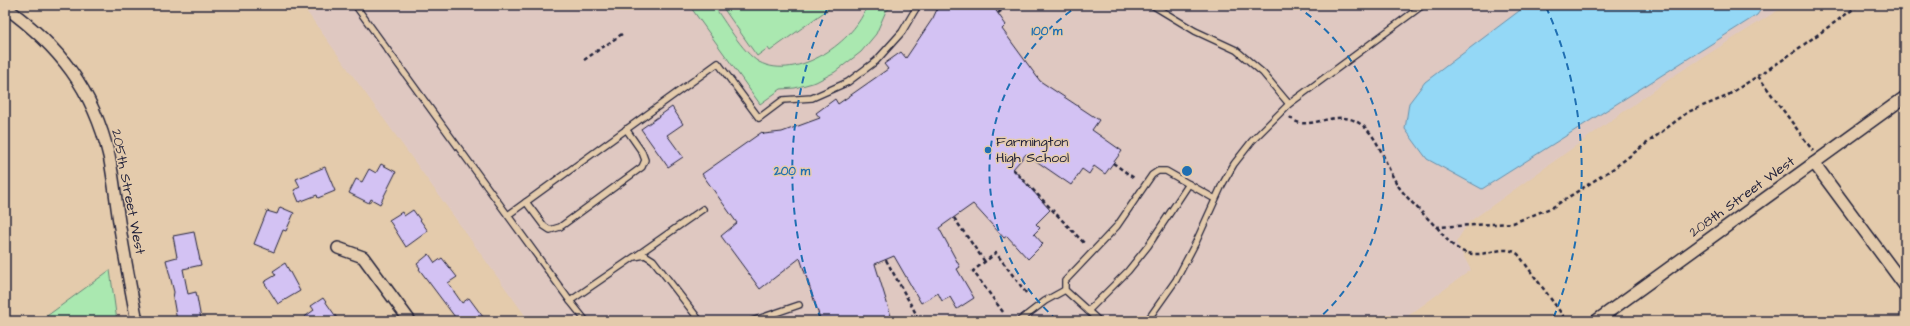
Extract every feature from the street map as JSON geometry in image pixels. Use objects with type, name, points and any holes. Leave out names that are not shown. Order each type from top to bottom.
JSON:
[{"type":"street","name":"205th Street West","points":[[5,7],[40,34],[61,57],[81,86],[98,119],[109,156],[137,321]]},
{"type":"street","name":"208th Street West","points":[[1596,321],[1905,97]]},
{"type":"street","points":[[1814,163],[1905,286]]},
{"type":"street","points":[[338,248],[363,257],[410,321]]},
{"type":"lane","points":[[355,5],[570,302],[586,321]]},
{"type":"lane","points":[[508,216],[718,63],[758,118],[783,100],[812,98],[848,82],[876,61],[902,32],[918,5]]},
{"type":"lane","points":[[1152,5],[1195,30],[1236,50],[1263,73],[1289,104]]},
{"type":"lane","points":[[1147,321],[1176,280],[1196,242],[1215,199],[1234,164],[1252,141],[1289,104],[1423,5]]},
{"type":"lane","points":[[526,202],[544,226],[550,230],[560,227],[642,166],[645,160],[642,152],[626,129]]},
{"type":"lane","points":[[1064,290],[1065,280],[1117,226],[1152,175],[1158,171],[1166,171],[1215,199]]},
{"type":"lane","points":[[1088,311],[1128,270],[1148,246],[1189,184]]},
{"type":"lane","points":[[570,302],[703,209]]},
{"type":"lane","points":[[634,257],[645,255],[653,260],[700,321]]},
{"type":"lane","points":[[1064,290],[1099,321]]},
{"type":"lane","points":[[1019,321],[1045,301],[1064,290]]},
{"type":"lane","points":[[752,321],[799,305]]},
{"type":"path","points":[[998,13],[1009,5]]},
{"type":"path","points":[[1436,227],[1443,228],[1513,223],[1553,207],[1601,176],[1688,112],[1720,100],[1804,45],[1859,5]]},
{"type":"path","points":[[584,60],[622,34]]},
{"type":"path","points":[[1758,76],[1813,151]]},
{"type":"path","points":[[1290,117],[1295,122],[1301,124],[1341,117],[1350,119],[1363,126],[1372,137],[1399,188],[1452,246],[1466,253],[1475,255],[1508,250],[1518,254],[1567,321]]},
{"type":"path","points":[[1113,163],[1134,178]]},
{"type":"path","points":[[1013,169],[1084,243]]},
{"type":"path","points":[[954,218],[985,262]]},
{"type":"path","points":[[1003,312],[973,271],[996,253],[1027,294]]},
{"type":"path","points":[[886,260],[920,321]]},
{"type":"shaded area","name":"Farmington High School","points":[[302,5],[1786,5],[1675,75],[1469,222],[1456,242],[1471,270],[1401,321],[529,321]]},
{"type":"green space","points":[[689,5],[713,5],[746,51],[759,62],[774,67],[790,67],[807,62],[838,44],[851,32],[861,19],[867,5],[895,5],[886,11],[876,34],[861,52],[835,72],[816,82],[795,88],[781,89],[760,104]]},
{"type":"green space","points":[[721,5],[834,5],[770,51],[768,48],[757,56]]},
{"type":"green space","points":[[110,270],[117,321],[40,321]]},
{"type":"water","points":[[1527,5],[1764,5],[1757,15],[1482,189],[1427,159],[1405,129],[1409,103],[1425,82]]},
{"type":"building","name":"Farmington High School","points":[[939,5],[992,5],[1006,25],[1002,29],[1040,81],[1099,120],[1092,130],[1122,151],[1105,174],[1094,166],[1089,174],[1082,169],[1071,185],[1026,154],[1013,169],[1050,210],[1036,224],[1040,228],[1034,234],[1043,244],[1028,259],[1007,236],[1004,238],[973,204],[939,228],[960,267],[957,269],[974,298],[957,309],[950,297],[942,301],[938,293],[921,303],[894,256],[875,264],[891,316],[873,321],[821,321],[800,258],[760,289],[721,236],[737,223],[702,174],[762,132],[764,134],[782,132],[820,118],[816,113],[835,99],[838,104],[888,69],[884,64],[901,52],[906,58],[933,18]]},
{"type":"building","points":[[672,107],[683,124],[667,135],[683,157],[668,167],[641,129]]},
{"type":"building","points":[[381,164],[396,172],[380,204],[371,199],[369,203],[349,193],[356,179],[362,182],[369,169],[376,173]]},
{"type":"building","points":[[325,167],[335,191],[318,198],[317,195],[299,202],[294,190],[300,187],[296,179]]},
{"type":"building","points":[[280,207],[294,213],[286,231],[283,230],[274,252],[254,244],[267,211],[277,214]]},
{"type":"building","points":[[413,210],[428,231],[406,247],[389,220],[402,212],[404,216]]},
{"type":"building","points":[[194,232],[201,265],[183,269],[188,294],[196,292],[201,319],[177,321],[173,298],[174,292],[166,260],[177,257],[173,236]]},
{"type":"building","points":[[429,254],[435,263],[442,258],[457,277],[448,283],[462,303],[469,298],[486,321],[458,321],[419,269],[420,268],[417,264]]},
{"type":"building","points":[[285,263],[300,291],[278,304],[264,282],[276,275],[273,271]]},
{"type":"building","points":[[323,298],[339,321],[299,321],[314,310],[311,306]]},
{"type":"place","name":"Farmington High School","points":[[988,150]]}]
